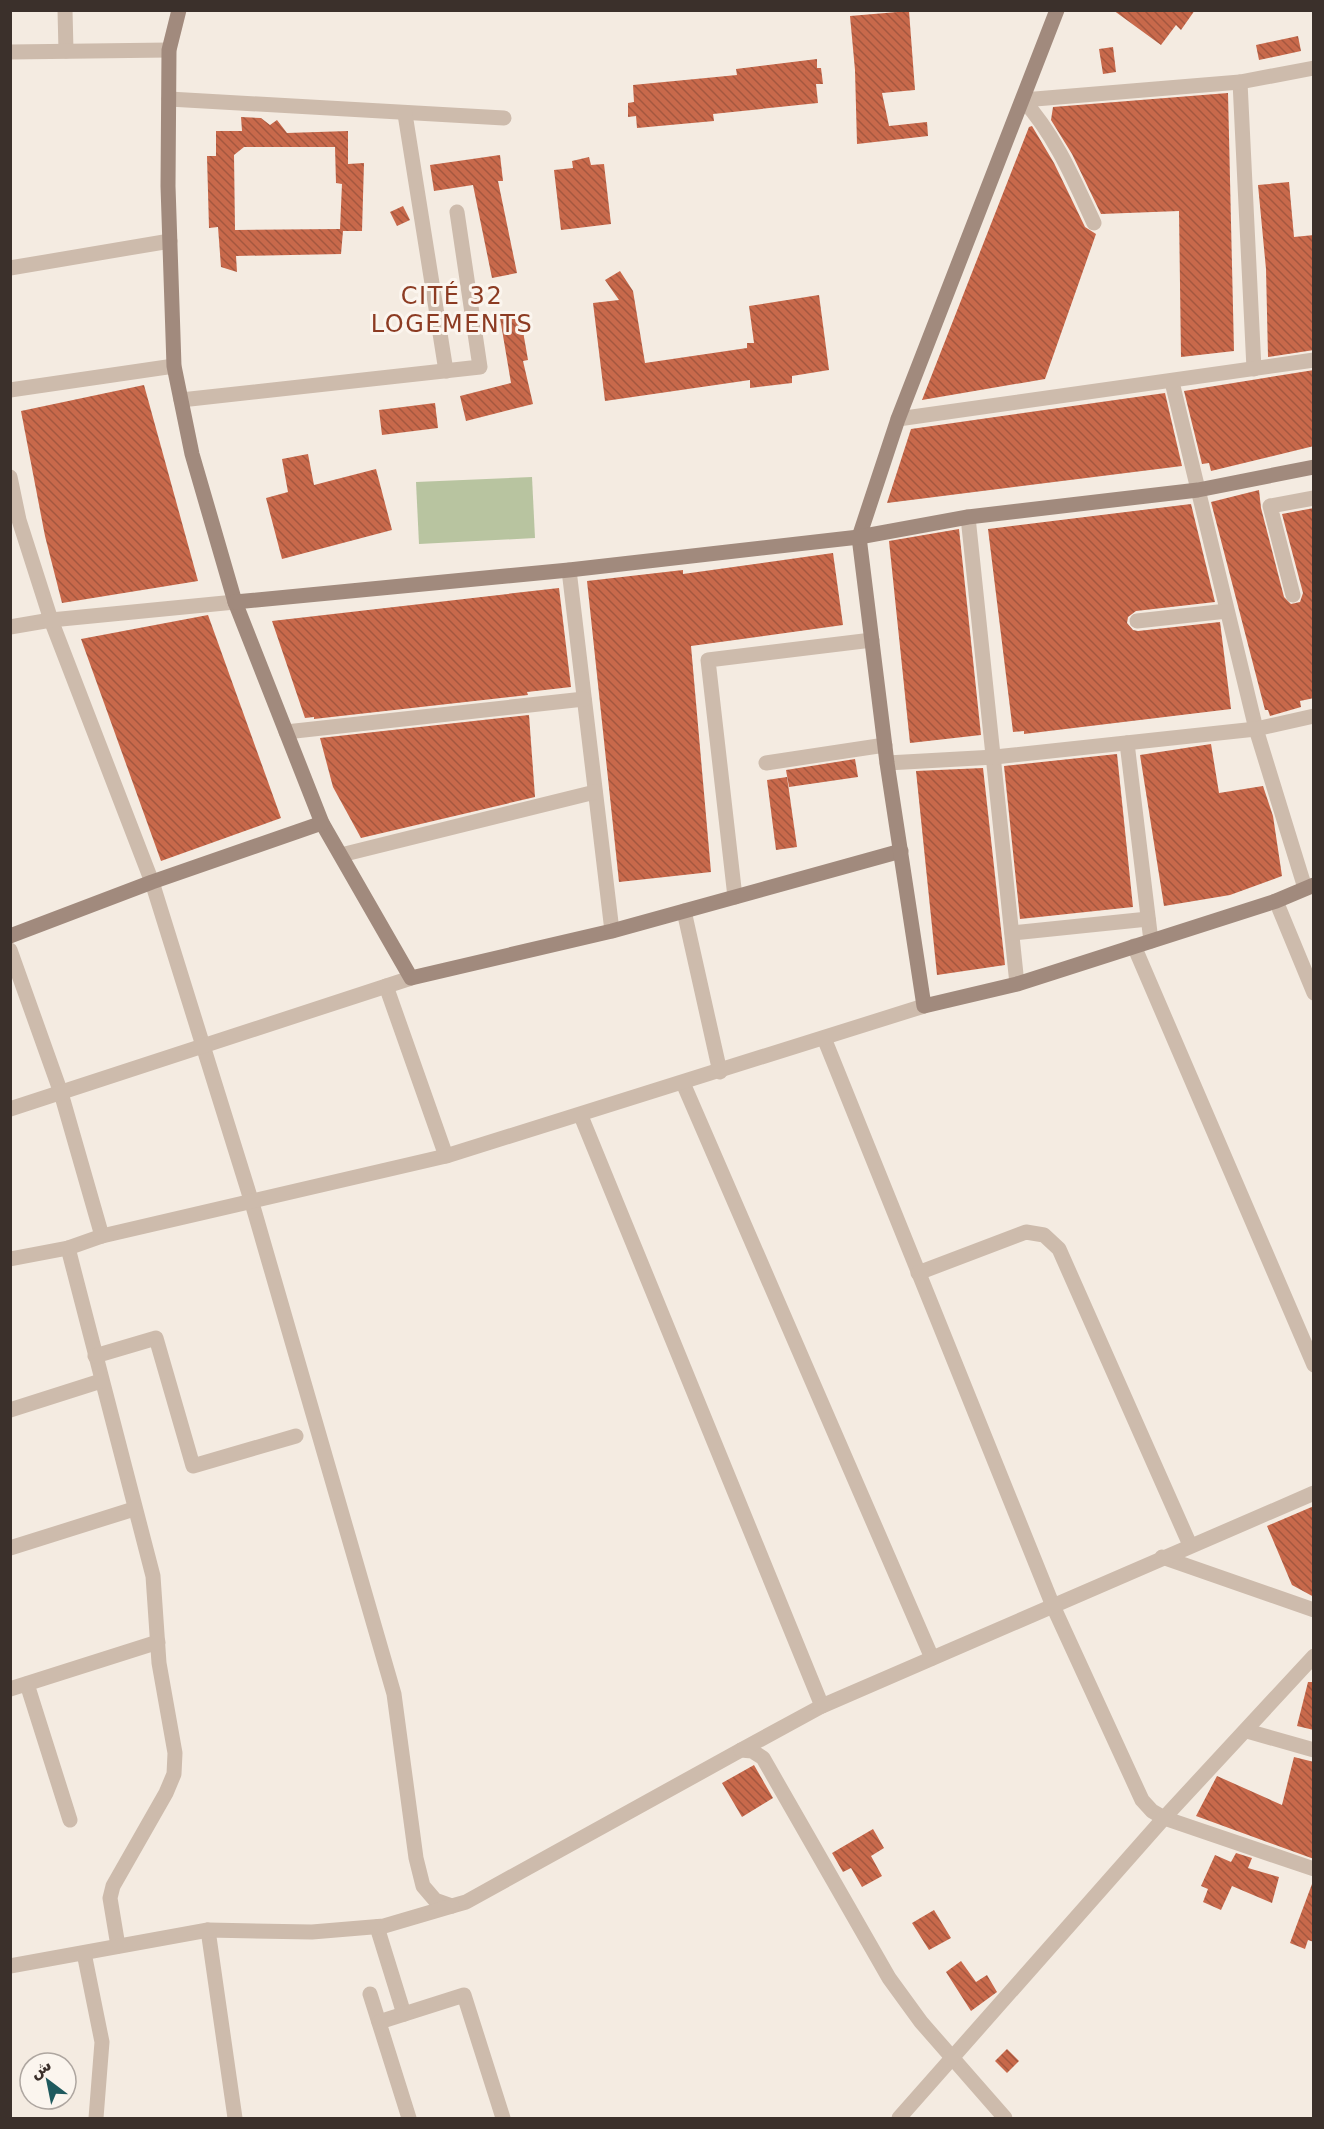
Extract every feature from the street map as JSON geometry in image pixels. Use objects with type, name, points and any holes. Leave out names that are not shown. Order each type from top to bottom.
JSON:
[{"type":"street","points":[[65,10],[66,51]]},
{"type":"street","points":[[179,10],[169,50],[170,241],[174,366],[192,454],[235,602],[322,823],[411,978]]},
{"type":"street","points":[[924,1006],[887,763],[859,537],[898,418],[1057,10]]},
{"type":"street","points":[[10,52],[169,50]]},
{"type":"street","points":[[1023,100],[1240,82],[1314,68]]},
{"type":"street","points":[[1240,82],[1254,369]]},
{"type":"street","points":[[169,99],[504,118]]},
{"type":"street","points":[[1023,100],[1040,118],[1094,223]]},
{"type":"street","points":[[405,114],[446,371]]},
{"type":"street","points":[[181,400],[480,367],[457,212]]},
{"type":"street","points":[[10,268],[170,241]]},
{"type":"street","points":[[898,418],[1172,382],[1314,360]]},
{"type":"street","points":[[10,390],[174,366]]},
{"type":"street","points":[[10,1259],[68,1248],[102,1236],[252,1203],[446,1156],[581,1116],[924,1006],[1017,984],[1276,901],[1309,887],[1256,729],[1172,382]]},
{"type":"street","points":[[10,627],[51,620],[569,570],[859,537],[968,517],[1198,490],[1314,467]]},
{"type":"street","points":[[10,477],[19,520],[51,620],[152,882],[252,1203],[394,1694],[416,1858],[423,1886],[435,1900],[452,1906]]},
{"type":"street","points":[[1293,595],[1269,506],[1314,498]]},
{"type":"street","points":[[968,517],[995,757],[1017,984]]},
{"type":"street","points":[[569,570],[612,931]]},
{"type":"street","points":[[1137,621],[1227,611]]},
{"type":"street","points":[[735,897],[708,660],[872,640]]},
{"type":"street","points":[[286,732],[584,699]]},
{"type":"street","points":[[887,763],[995,757],[1256,729],[1314,716]]},
{"type":"street","points":[[1127,743],[1151,941]]},
{"type":"street","points":[[766,764],[885,745]]},
{"type":"street","points":[[340,855],[595,792]]},
{"type":"street","points":[[10,936],[152,882],[322,823]]},
{"type":"street","points":[[10,1109],[411,978],[612,931],[901,851]]},
{"type":"street","points":[[1276,901],[1314,993]]},
{"type":"street","points":[[684,911],[720,1072]]},
{"type":"street","points":[[1012,933],[1148,919]]},
{"type":"street","points":[[1134,946],[1314,1365]]},
{"type":"street","points":[[10,950],[61,1093],[102,1236]]},
{"type":"street","points":[[386,986],[446,1156]]},
{"type":"street","points":[[824,1038],[1053,1606],[1142,1800],[1152,1811],[1164,1818],[1314,1869]]},
{"type":"street","points":[[682,1083],[932,1658]]},
{"type":"street","points":[[581,1116],[822,1706]]},
{"type":"street","points":[[918,1273],[1026,1232],[1044,1235],[1059,1249],[1190,1545]]},
{"type":"street","points":[[68,1248],[134,1509],[144,1534],[153,1576],[158,1642],[175,1753],[174,1774],[161,1804],[113,1886],[110,1898],[118,1946]]},
{"type":"street","points":[[95,1356],[156,1338],[193,1466],[296,1436]]},
{"type":"street","points":[[10,1410],[101,1380]]},
{"type":"street","points":[[10,1966],[208,1930],[312,1932],[377,1927],[466,1902],[822,1706],[1314,1493]]},
{"type":"street","points":[[10,1548],[134,1509]]},
{"type":"street","points":[[1162,1557],[1314,1610]]},
{"type":"street","points":[[10,1689],[158,1642]]},
{"type":"street","points":[[899,2118],[955,2058],[1164,1818],[1314,1656]]},
{"type":"street","points":[[27,1684],[70,1820]]},
{"type":"street","points":[[1246,1731],[1314,1750]]},
{"type":"street","points":[[741,1750],[752,1751],[763,1758],[889,1978],[921,2022],[955,2058],[1005,2118]]},
{"type":"street","points":[[377,1927],[404,2014]]},
{"type":"street","points":[[208,1930],[235,2118]]},
{"type":"street","points":[[84,1953],[102,2042],[96,2118]]},
{"type":"street","points":[[370,1994],[409,2118]]},
{"type":"street","points":[[379,2022],[464,1995],[503,2118]]},
{"type":"green space","points":[[532,477],[535,538],[419,544],[416,482]]},
{"type":"building","points":[[1113,10],[1195,10],[1181,30],[1176,25],[1161,45]]},
{"type":"building","points":[[909,11],[915,90],[882,93],[889,126],[927,122],[928,136],[857,144],[855,70],[850,16]]},
{"type":"building","points":[[1298,36],[1301,51],[1259,60],[1256,45]]},
{"type":"building","points":[[1113,47],[1116,72],[1103,74],[1099,49]]},
{"type":"building","points":[[817,59],[817,68],[821,68],[823,84],[816,84],[818,103],[713,114],[714,121],[637,128],[636,116],[628,117],[628,103],[634,102],[633,85],[737,75],[736,69]]},
{"type":"building","points":[[1228,93],[1234,351],[1181,357],[1179,211],[1101,214],[1072,154],[1051,120],[1053,107]]},
{"type":"building","points":[[241,117],[261,118],[270,125],[277,120],[287,133],[348,131],[348,164],[364,163],[362,231],[343,231],[341,254],[236,256],[237,272],[221,267],[218,227],[209,228],[207,156],[216,156],[216,131],[242,131]],"holes":[[[244,147],[335,147],[336,183],[342,184],[340,229],[235,230],[234,155]]]},
{"type":"building","points":[[1032,126],[1054,163],[1085,227],[1096,234],[1045,379],[922,400],[1029,127]]},
{"type":"building","points":[[500,155],[503,181],[498,181],[517,273],[492,278],[473,185],[434,191],[430,165]]},
{"type":"building","points":[[589,157],[591,165],[604,164],[611,224],[561,230],[554,170],[573,168],[572,161]]},
{"type":"building","points":[[1289,182],[1294,237],[1314,235],[1314,350],[1268,357],[1266,269],[1258,185]]},
{"type":"building","points":[[403,206],[410,220],[397,226],[390,212]]},
{"type":"building","points":[[620,271],[633,291],[645,363],[747,348],[747,343],[754,343],[749,306],[819,295],[829,370],[792,376],[792,383],[750,388],[750,380],[605,401],[593,303],[619,300],[605,280]]},
{"type":"building","points":[[520,314],[528,360],[523,361],[533,404],[466,421],[460,396],[511,383],[500,318]]},
{"type":"building","points":[[1314,370],[1314,446],[1211,471],[1209,463],[1202,464],[1184,391]]},
{"type":"building","points":[[144,385],[198,581],[62,603],[45,536],[21,411]]},
{"type":"building","points":[[1165,393],[1182,466],[887,503],[911,429]]},
{"type":"building","points":[[435,403],[438,428],[382,435],[379,410]]},
{"type":"building","points":[[308,454],[314,485],[376,469],[392,530],[282,559],[266,498],[288,492],[282,459]]},
{"type":"building","points":[[1259,490],[1261,508],[1284,597],[1291,604],[1300,602],[1303,593],[1282,514],[1314,508],[1314,698],[1300,701],[1301,707],[1270,716],[1268,710],[1265,710],[1211,502]]},
{"type":"building","points":[[1191,504],[1215,602],[1136,611],[1128,617],[1127,623],[1133,630],[1138,631],[1220,622],[1231,709],[1024,734],[1024,731],[1013,732],[988,529]]},
{"type":"building","points":[[959,529],[981,735],[910,743],[889,541]]},
{"type":"building","points":[[833,553],[843,625],[691,646],[711,872],[619,882],[587,581],[683,570],[683,574]]},
{"type":"building","points":[[559,588],[571,687],[527,692],[528,695],[314,719],[314,717],[305,718],[272,621]]},
{"type":"building","points":[[208,615],[281,818],[161,861],[81,639]]},
{"type":"building","points":[[529,715],[535,797],[361,838],[333,787],[320,738]]},
{"type":"building","points":[[1211,744],[1219,793],[1263,786],[1273,816],[1282,876],[1230,895],[1164,906],[1140,755]]},
{"type":"building","points":[[1117,754],[1133,907],[1020,919],[1004,766]]},
{"type":"building","points":[[855,759],[858,777],[789,787],[786,770]]},
{"type":"building","points":[[983,768],[1005,965],[937,975],[916,771]]},
{"type":"building","points":[[787,777],[797,847],[776,850],[767,780]]},
{"type":"building","points":[[1314,1506],[1314,1597],[1292,1585],[1267,1526]]},
{"type":"building","points":[[1308,1682],[1314,1682],[1314,1730],[1297,1726]]},
{"type":"building","points":[[1294,1757],[1314,1762],[1314,1859],[1196,1816],[1217,1776],[1282,1805]]},
{"type":"building","points":[[754,1765],[773,1798],[742,1817],[722,1783]]},
{"type":"building","points":[[873,1829],[884,1848],[871,1856],[882,1876],[862,1887],[851,1868],[843,1872],[832,1853]]},
{"type":"building","points":[[1236,1853],[1252,1858],[1248,1868],[1279,1877],[1272,1903],[1232,1886],[1221,1910],[1203,1902],[1208,1889],[1201,1886],[1215,1855],[1231,1862]]},
{"type":"building","points":[[1312,1884],[1314,1942],[1308,1940],[1305,1949],[1290,1943]]},
{"type":"building","points":[[934,1910],[951,1938],[929,1950],[912,1923]]},
{"type":"building","points":[[961,1961],[976,1982],[987,1975],[997,1992],[971,2011],[946,1972]]},
{"type":"building","points":[[1007,2049],[1019,2061],[1007,2073],[995,2061]]},
{"type":"district","name":"CITÉ 32 LOGEMENTS","points":[[452,310]]}]
